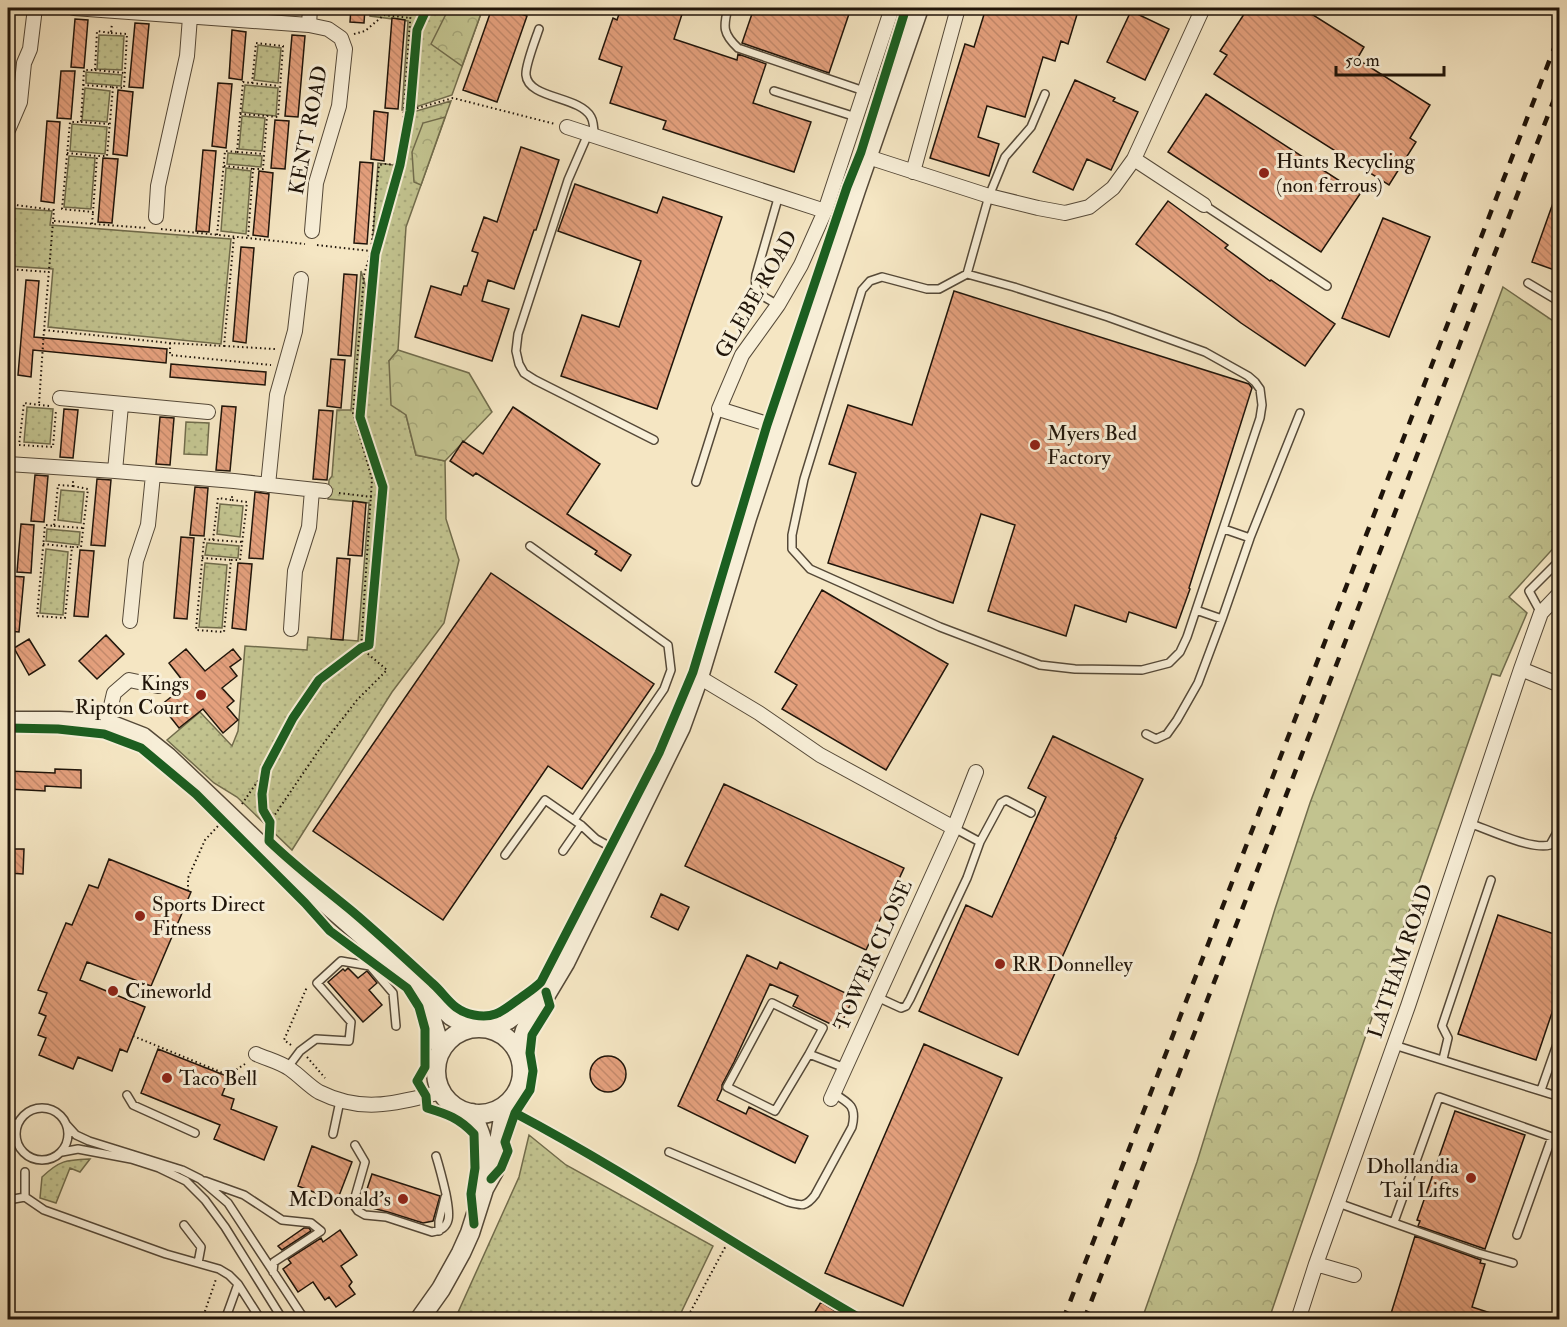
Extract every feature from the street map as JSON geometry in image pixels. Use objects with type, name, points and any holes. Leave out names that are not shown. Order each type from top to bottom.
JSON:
[{"type":"street","points":[[8,130],[20,102],[24,63],[30,49],[35,8]]},
{"type":"street","name":"KENT ROAD","points":[[74,8],[113,12],[151,10],[190,17],[309,26],[328,29],[341,38],[345,49],[339,106],[316,183],[312,231]]},
{"type":"street","points":[[309,26],[310,8]]},
{"type":"street","name":"GLEBE ROAD","points":[[719,409],[742,355],[777,305],[801,265],[825,211],[892,8]]},
{"type":"street","points":[[518,1053],[525,1030],[565,963],[681,727],[699,677],[777,427],[919,8]]},
{"type":"street","points":[[914,172],[958,8]]},
{"type":"street","points":[[868,157],[989,196],[1038,208],[1065,213],[1089,207],[1113,188],[1134,159],[1203,8]]},
{"type":"street","points":[[156,217],[158,186],[187,56],[190,17]]},
{"type":"street","name":"GLEBE ROAD","points":[[567,127],[825,211]]},
{"type":"street","points":[[1134,159],[1204,205]]},
{"type":"street","points":[[268,485],[277,394],[295,331],[301,279]]},
{"type":"street","points":[[60,398],[208,412]]},
{"type":"street","points":[[115,471],[121,405]]},
{"type":"street","points":[[719,409],[777,427]]},
{"type":"street","points":[[8,464],[234,481],[319,491],[295,571],[291,628]]},
{"type":"street","points":[[130,621],[136,561],[148,525],[153,475]]},
{"type":"street","name":"LATHAM ROAD","points":[[1298,1320],[1521,669],[1541,614],[1560,593]]},
{"type":"street","points":[[1521,669],[1560,685]]},
{"type":"street","points":[[699,677],[759,713],[820,755],[954,828]]},
{"type":"street","points":[[107,723],[114,693],[129,680],[158,686]]},
{"type":"street","points":[[8,721],[107,723],[143,737],[277,861],[452,1016],[460,1022],[504,1035],[514,1045],[520,1058],[522,1073],[519,1087],[503,1118],[494,1171],[484,1189],[474,1224],[461,1253],[441,1288],[418,1318]]},
{"type":"street","name":"TOWER CLOSE","points":[[832,1096],[954,828],[976,772]]},
{"type":"street","points":[[421,987],[441,1050]]},
{"type":"street","points":[[512,1099],[500,1108],[486,1113],[472,1113],[460,1109],[449,1102],[441,1092],[436,1078],[436,1064],[441,1050],[455,1034],[465,1029],[483,1028],[508,1020],[546,992]]},
{"type":"street","points":[[251,1059],[271,1060],[288,1067],[317,1091],[340,1101],[368,1106],[395,1104],[441,1092]]},
{"type":"street","points":[[472,1113],[484,1149],[480,1179],[484,1189]]},
{"type":"street","points":[[1316,1264],[1354,1275]]},
{"type":"lane","points":[[728,8],[724,30],[738,48],[864,91]]},
{"type":"lane","points":[[539,29],[526,74],[529,82],[538,90],[579,106],[591,117],[591,135],[568,180],[518,334],[516,351],[524,373],[654,440]]},
{"type":"lane","points":[[774,91],[856,117]]},
{"type":"lane","points":[[967,274],[989,196],[1005,157],[1031,127],[1045,94]]},
{"type":"lane","points":[[777,305],[759,293],[755,283],[779,195]]},
{"type":"lane","points":[[1204,205],[1327,286]]},
{"type":"lane","points":[[967,274],[1087,310],[1205,352],[1248,376],[1260,389],[1262,405],[1260,418],[1224,529],[1180,652],[1169,663],[1142,670],[1075,669],[1041,665],[940,627],[810,568],[792,549],[792,535],[804,479],[862,290],[870,281],[882,277],[927,289],[939,289],[967,274]]},
{"type":"lane","points":[[1528,283],[1560,302]]},
{"type":"lane","points":[[696,482],[719,409]]},
{"type":"lane","points":[[1146,734],[1156,739],[1167,734],[1178,720],[1198,683],[1250,538],[1300,413]]},
{"type":"lane","points":[[1224,529],[1250,538]]},
{"type":"lane","points":[[530,546],[668,645],[671,670],[664,689],[578,822],[563,851]]},
{"type":"lane","points":[[1541,614],[1529,591],[1560,560]]},
{"type":"lane","points":[[1196,610],[1222,619]]},
{"type":"lane","points":[[504,855],[545,800],[578,822],[596,839],[620,852]]},
{"type":"lane","points":[[877,998],[902,1008],[906,1006],[967,878],[980,842],[1001,803],[1006,800],[1031,813]]},
{"type":"lane","points":[[1469,823],[1530,845],[1544,847],[1550,845],[1560,827]]},
{"type":"lane","points":[[954,828],[980,842]]},
{"type":"lane","points":[[1443,1059],[1448,1038],[1442,1026],[1491,880]]},
{"type":"lane","points":[[288,1067],[300,1051],[316,1039],[349,1041],[351,1022],[317,983],[341,961],[370,966],[393,993],[396,1026]]},
{"type":"lane","points":[[772,1003],[823,1028],[809,1053],[775,1111],[727,1087],[772,1003]]},
{"type":"lane","points":[[1541,1090],[1560,1036]]},
{"type":"lane","points":[[1394,1045],[1560,1097]]},
{"type":"lane","points":[[809,1053],[845,1068]]},
{"type":"lane","points":[[127,1095],[133,1105],[195,1133]]},
{"type":"lane","points":[[669,1152],[788,1202],[800,1206],[809,1203],[852,1127],[854,1116],[850,1106],[846,1101],[832,1096]]},
{"type":"lane","points":[[1394,1222],[1439,1097],[1552,1137],[1517,1235]]},
{"type":"lane","points":[[333,1134],[340,1101]]},
{"type":"lane","points":[[273,1272],[274,1262],[321,1231],[311,1223],[282,1220],[244,1196],[182,1170],[75,1135],[62,1116],[55,1111],[37,1108],[22,1117],[16,1131],[18,1144],[22,1152],[30,1157],[47,1160],[62,1152],[78,1149],[131,1159],[159,1168],[186,1181],[205,1200],[225,1227],[283,1320]]},
{"type":"lane","points":[[8,1121],[18,1124]]},
{"type":"lane","points":[[62,1152],[68,1138],[66,1124]]},
{"type":"lane","points":[[355,1145],[365,1162],[353,1204],[358,1211],[365,1215],[386,1217],[432,1232],[439,1232],[449,1220],[446,1195],[436,1156]]},
{"type":"lane","points":[[25,1172],[25,1197]]},
{"type":"lane","points":[[200,1179],[228,1203],[306,1320]]},
{"type":"lane","points":[[8,1200],[25,1197],[44,1210],[62,1217],[166,1254],[219,1269],[238,1284],[261,1320]]},
{"type":"lane","points":[[1338,1203],[1478,1253],[1513,1263]]},
{"type":"lane","points":[[184,1225],[201,1247],[198,1263]]},
{"type":"lane","points":[[225,1320],[238,1284]]},
{"type":"path","points":[[407,112],[411,8]]},
{"type":"path","points":[[111,33],[113,12]]},
{"type":"path","points":[[341,38],[364,31],[384,15],[411,18]]},
{"type":"path","points":[[361,648],[372,479],[353,413],[364,275],[371,251],[379,165],[385,164],[399,170],[417,30],[420,22]]},
{"type":"path","points":[[83,85],[124,88],[127,34],[97,31],[95,70]]},
{"type":"path","points":[[240,114],[278,117],[283,46],[256,43],[252,83]]},
{"type":"path","points":[[81,122],[84,70],[124,73]]},
{"type":"path","points":[[237,152],[243,82],[280,86]]},
{"type":"path","points":[[67,153],[107,156],[113,87]]},
{"type":"path","points":[[407,112],[453,98],[567,127]]},
{"type":"path","points":[[224,166],[263,169],[267,116]]},
{"type":"path","points":[[93,212],[62,209],[70,122],[110,124]]},
{"type":"path","points":[[217,235],[225,151],[264,154]]},
{"type":"path","points":[[92,224],[97,156]]},
{"type":"path","points":[[248,238],[253,169]]},
{"type":"path","points":[[8,204],[54,210],[39,404]]},
{"type":"path","points":[[54,221],[304,244]]},
{"type":"path","points":[[383,487],[360,417],[375,254],[384,222]]},
{"type":"path","points":[[224,346],[234,236]]},
{"type":"path","points":[[315,245],[371,251]]},
{"type":"path","points":[[8,269],[49,272]]},
{"type":"path","points":[[44,330],[170,343],[290,350]]},
{"type":"path","points":[[170,343],[170,355],[285,367]]},
{"type":"path","points":[[24,403],[39,404],[56,407],[53,447],[19,445],[24,403]]},
{"type":"path","points":[[73,486],[74,469]]},
{"type":"path","points":[[232,500],[234,481]]},
{"type":"path","points":[[43,544],[81,547],[88,489],[58,485],[54,526]]},
{"type":"path","points":[[319,491],[372,497]]},
{"type":"path","points":[[202,558],[240,560],[247,502],[218,498],[213,540]]},
{"type":"path","points":[[72,546],[65,618],[37,616],[45,525],[83,528]]},
{"type":"path","points":[[231,560],[224,632],[196,630],[204,539],[242,542]]},
{"type":"path","points":[[352,655],[369,645],[376,566]]},
{"type":"path","points":[[270,826],[322,744],[357,700],[387,671],[361,648]]},
{"type":"path","points":[[262,794],[268,765]]},
{"type":"path","points":[[240,807],[268,765]]},
{"type":"path","points":[[263,810],[270,826]]},
{"type":"path","points":[[188,891],[188,878],[205,840],[222,821]]},
{"type":"path","points":[[271,1060],[274,1053],[278,1053],[309,981]]},
{"type":"path","points":[[133,1036],[228,1075],[251,1059]]},
{"type":"path","points":[[284,1040],[313,1063],[331,1085]]},
{"type":"path","points":[[718,1233],[739,1246]]},
{"type":"path","points":[[686,1320],[729,1240]]},
{"type":"path","points":[[202,1320],[219,1269]]},
{"type":"green space","points":[[371,8],[483,8],[452,95],[402,110],[408,21],[370,16]]},
{"type":"green space","points":[[449,8],[483,8],[462,66],[431,44]]},
{"type":"green space","points":[[99,35],[124,36],[122,70],[97,69]]},
{"type":"green space","points":[[258,45],[281,48],[278,83],[254,80]]},
{"type":"green space","points":[[86,72],[122,75],[121,86],[86,83]]},
{"type":"green space","points":[[245,85],[278,88],[276,116],[242,112]]},
{"type":"green space","points":[[85,88],[110,91],[107,122],[82,120]]},
{"type":"green space","points":[[451,101],[406,227],[398,350],[389,361],[416,455],[445,461],[446,519],[459,560],[444,623],[392,692],[292,850],[237,797],[214,783],[167,740],[200,712],[232,746],[238,731],[245,646],[307,650],[308,637],[358,641],[369,503],[328,499],[337,410],[351,410],[361,271],[369,297],[378,163],[401,166],[406,114]]},
{"type":"green space","points":[[242,116],[265,118],[262,151],[239,149]]},
{"type":"green space","points":[[445,117],[421,185],[414,182],[412,152],[423,123]]},
{"type":"green space","points":[[72,124],[107,127],[105,154],[70,151]]},
{"type":"green space","points":[[228,153],[262,156],[261,167],[227,164]]},
{"type":"green space","points":[[69,156],[95,158],[91,209],[64,207]]},
{"type":"green space","points":[[226,168],[251,171],[246,234],[221,231]]},
{"type":"green space","points":[[8,208],[52,211],[50,225],[231,239],[221,344],[48,327],[53,269],[8,266]]},
{"type":"green space","points":[[1503,287],[1559,325],[1559,542],[1509,597],[1527,613],[1500,676],[1492,674],[1269,1319],[1142,1319],[1197,1162],[1310,803]]},
{"type":"green space","points":[[398,350],[469,373],[492,412],[445,461],[416,455],[406,415],[391,405],[389,361]]},
{"type":"green space","points":[[27,407],[53,409],[50,444],[24,442]]},
{"type":"green space","points":[[186,422],[209,423],[207,455],[184,454]]},
{"type":"green space","points":[[61,490],[84,492],[81,523],[58,520]]},
{"type":"green space","points":[[220,504],[243,506],[240,537],[217,534]]},
{"type":"green space","points":[[47,529],[80,532],[79,545],[46,541]]},
{"type":"green space","points":[[207,543],[239,546],[238,558],[205,555]]},
{"type":"green space","points":[[46,549],[68,552],[63,615],[40,613]]},
{"type":"green space","points":[[205,563],[227,565],[222,628],[199,627]]},
{"type":"green space","points":[[529,1135],[566,1165],[713,1246],[678,1319],[455,1319],[519,1177]]},
{"type":"green space","points":[[90,1159],[80,1172],[70,1168],[56,1203],[40,1198],[42,1177],[48,1171],[64,1162]]},
{"type":"building","points":[[351,8],[365,8],[364,23],[350,22]]},
{"type":"building","points":[[492,8],[504,8],[527,16],[497,102],[463,90]]},
{"type":"building","points":[[621,8],[684,8],[674,39],[737,60],[738,54],[766,64],[753,103],[811,122],[794,172],[663,129],[666,121],[610,103],[622,67],[599,59],[613,18],[617,20]]},
{"type":"building","points":[[754,8],[851,8],[829,73],[742,43]]},
{"type":"building","points":[[986,8],[1079,8],[1068,44],[1061,41],[1055,61],[1043,57],[1025,117],[987,106],[978,137],[999,144],[989,176],[930,158],[965,44],[974,47]]},
{"type":"building","points":[[1248,8],[1302,8],[1364,47],[1357,59],[1430,105],[1410,138],[1416,142],[1389,185],[1214,74],[1227,55],[1220,51]]},
{"type":"building","points":[[1131,11],[1169,29],[1145,80],[1107,62]]},
{"type":"building","points":[[392,18],[405,20],[398,109],[385,108]]},
{"type":"building","points":[[75,19],[88,20],[84,68],[71,67]]},
{"type":"building","points":[[135,23],[149,24],[143,88],[129,87]]},
{"type":"building","points":[[232,30],[246,32],[242,80],[229,78]]},
{"type":"building","points":[[292,35],[305,36],[298,117],[285,116]]},
{"type":"building","points":[[61,71],[75,71],[71,119],[57,118]]},
{"type":"building","points":[[1075,80],[1115,98],[1113,101],[1138,112],[1111,170],[1087,159],[1073,190],[1033,172]]},
{"type":"building","points":[[218,83],[232,84],[226,148],[212,146]]},
{"type":"building","points":[[118,90],[133,92],[127,156],[113,154]]},
{"type":"building","name":"Hunts Recycling (non ferrous)","points":[[1206,94],[1360,194],[1321,252],[1168,152]]},
{"type":"building","points":[[374,111],[388,113],[384,161],[371,159]]},
{"type":"building","points":[[275,120],[289,121],[285,169],[271,168]]},
{"type":"building","points":[[47,121],[60,122],[54,203],[41,201]]},
{"type":"building","points":[[521,147],[559,160],[514,289],[488,280],[482,301],[509,309],[492,361],[415,337],[431,286],[461,295],[464,286],[467,286],[478,253],[472,251],[484,217],[497,222]]},
{"type":"building","points":[[203,150],[216,151],[209,232],[196,231]]},
{"type":"building","points":[[103,158],[118,159],[112,223],[98,222]]},
{"type":"building","points":[[360,162],[373,163],[367,244],[354,243]]},
{"type":"building","points":[[259,171],[273,173],[268,237],[253,235]]},
{"type":"building","points":[[575,184],[657,213],[663,197],[722,217],[657,409],[561,376],[582,315],[619,327],[641,261],[558,231]]},
{"type":"building","points":[[1558,189],[1560,189],[1560,272],[1532,262]]},
{"type":"building","points":[[1168,201],[1228,245],[1225,248],[1335,324],[1305,366],[1241,323],[1136,244]]},
{"type":"building","points":[[1383,218],[1430,237],[1389,337],[1342,318]]},
{"type":"building","points":[[241,247],[254,248],[246,343],[233,341]]},
{"type":"building","points":[[344,274],[357,275],[351,356],[338,355]]},
{"type":"building","points":[[26,280],[39,281],[34,337],[167,349],[166,363],[33,350],[31,377],[18,375]]},
{"type":"building","name":"Myers Bed Factory","points":[[954,291],[1249,384],[1252,388],[1176,628],[1129,612],[1126,622],[1075,605],[1066,636],[988,611],[1015,525],[981,514],[953,603],[828,563],[856,473],[829,464],[848,405],[912,425]]},
{"type":"building","points":[[331,359],[345,360],[341,408],[327,406]]},
{"type":"building","points":[[171,364],[266,372],[265,385],[170,377]]},
{"type":"building","points":[[222,406],[236,407],[230,471],[216,470]]},
{"type":"building","points":[[513,407],[600,464],[567,514],[631,555],[621,571],[595,554],[597,551],[476,473],[473,476],[450,461],[463,441],[483,454]]},
{"type":"building","points":[[64,409],[78,410],[73,458],[60,457]]},
{"type":"building","points":[[319,410],[333,411],[327,480],[313,479]]},
{"type":"building","points":[[160,417],[174,418],[170,465],[156,464]]},
{"type":"building","points":[[35,475],[48,476],[44,522],[31,521]]},
{"type":"building","points":[[97,479],[111,480],[105,546],[91,545]]},
{"type":"building","points":[[195,487],[208,488],[204,536],[190,535]]},
{"type":"building","points":[[255,492],[269,494],[263,559],[249,558]]},
{"type":"building","points":[[353,501],[366,503],[362,556],[348,555]]},
{"type":"building","points":[[21,524],[34,525],[31,573],[17,572]]},
{"type":"building","points":[[181,537],[194,538],[187,619],[174,618]]},
{"type":"building","points":[[80,550],[94,551],[88,617],[74,616]]},
{"type":"building","points":[[337,558],[350,559],[343,640],[331,639]]},
{"type":"building","points":[[238,563],[252,564],[246,630],[232,628]]},
{"type":"building","points":[[491,573],[654,684],[582,789],[548,766],[443,920],[313,831]]},
{"type":"building","points":[[10,576],[24,577],[19,632],[8,631]]},
{"type":"building","points":[[822,590],[948,664],[886,770],[782,709],[797,685],[775,672]]},
{"type":"building","points":[[106,635],[124,654],[97,679],[79,661]]},
{"type":"building","points":[[29,639],[45,665],[29,675],[14,648]]},
{"type":"building","name":"Kings Ripton Court","points":[[186,649],[205,671],[233,649],[241,659],[230,667],[237,676],[222,688],[234,701],[227,707],[238,720],[223,733],[203,709],[179,728],[161,705],[186,685],[169,663]]},
{"type":"building","name":"RR Donnelley","points":[[1053,736],[1143,779],[1018,1055],[919,1011],[966,905],[992,917],[1046,797],[1028,788]]},
{"type":"building","points":[[55,769],[81,770],[81,788],[45,786],[45,791],[8,789],[8,771],[55,773]]},
{"type":"building","points":[[724,784],[904,868],[866,950],[685,866]]},
{"type":"building","points":[[8,849],[24,849],[23,874],[8,873]]},
{"type":"building","points":[[109,859],[191,892],[151,986],[87,962],[80,980],[145,1007],[127,1052],[120,1049],[112,1071],[78,1057],[73,1069],[39,1055],[46,1038],[38,1035],[46,1016],[39,1013],[47,993],[38,990],[66,923],[72,925],[89,885],[98,888]]},
{"type":"building","points":[[661,894],[689,907],[678,930],[651,917]]},
{"type":"building","points":[[1498,915],[1560,936],[1560,989],[1536,1060],[1458,1034]]},
{"type":"building","points":[[747,955],[777,969],[780,962],[854,997],[839,1028],[793,1006],[798,996],[770,984],[722,1085],[717,1100],[746,1114],[749,1107],[808,1136],[795,1163],[678,1106]]},
{"type":"building","points":[[348,968],[358,978],[367,971],[377,983],[369,990],[382,1005],[363,1022],[328,982],[343,969],[345,971]]},
{"type":"building","points":[[924,1044],[1002,1078],[903,1306],[825,1273]]},
{"type":"building","points":[[158,1049],[229,1077],[222,1095],[234,1099],[231,1109],[277,1127],[264,1160],[214,1139],[220,1125],[141,1093]]},
{"type":"building","points":[[608,1056],[621,1061],[626,1074],[621,1087],[608,1092],[595,1087],[590,1074],[595,1061]]},
{"type":"building","name":"Dhollandia Tail Lifts","points":[[1455,1111],[1525,1135],[1485,1249],[1418,1226],[1420,1221],[1417,1220]]},
{"type":"building","points":[[312,1146],[352,1162],[337,1201],[298,1186]]},
{"type":"building","name":"McDonald's","points":[[372,1174],[440,1196],[433,1221],[423,1223],[368,1207],[370,1200],[364,1198]]},
{"type":"building","points":[[304,1228],[309,1228],[311,1231],[282,1250],[278,1246]]},
{"type":"building","points":[[340,1230],[357,1255],[341,1266],[352,1282],[349,1286],[355,1294],[336,1307],[329,1297],[325,1300],[313,1282],[298,1292],[283,1269],[291,1263],[288,1259],[321,1238],[323,1242]]},
{"type":"building","points":[[1415,1236],[1481,1260],[1480,1263],[1485,1264],[1472,1307],[1503,1317],[1503,1320],[1389,1320]]},
{"type":"building","points":[[821,1302],[850,1320],[810,1320]]},
{"type":"railway","points":[[1063,1320],[1560,33]]},
{"type":"railway","points":[[1084,1320],[1560,84]]},
{"type":"cycle path","points":[[427,8],[417,30],[410,111],[400,165],[375,254],[360,417],[383,487],[369,645],[361,648],[319,680],[293,718],[266,769],[262,794],[263,810],[270,822],[269,841],[383,938],[455,1007],[466,1013],[482,1016],[494,1015],[504,1010],[541,982],[659,753],[693,672],[767,425],[847,187],[861,152],[906,8]]},
{"type":"cycle path","points":[[8,728],[58,729],[104,734],[141,748],[196,794],[330,931],[407,988],[419,1007],[425,1029],[425,1067],[417,1081],[426,1096],[427,1108],[452,1117],[474,1134],[475,1168],[471,1194],[474,1224]]},
{"type":"cycle path","points":[[491,1179],[501,1168],[508,1151],[505,1142],[515,1113],[530,1090],[533,1071],[530,1053],[532,1035],[550,1006],[546,992]]},
{"type":"cycle path","points":[[515,1113],[603,1162],[863,1320]]},
{"type":"place","name":"Hunts Recycling (non ferrous)","points":[[1264,173]]},
{"type":"place","name":"Myers Bed Factory","points":[[1035,445]]},
{"type":"place","name":"Kings Ripton Court","points":[[201,695]]},
{"type":"place","name":"Sports Direct Fitness","points":[[140,916]]},
{"type":"place","name":"RR Donnelley","points":[[1000,964]]},
{"type":"place","name":"Cineworld","points":[[113,991]]},
{"type":"place","name":"Taco Bell","points":[[167,1078]]},
{"type":"place","name":"Dhollandia Tail Lifts","points":[[1471,1178]]},
{"type":"place","name":"McDonald's","points":[[403,1199]]}]
